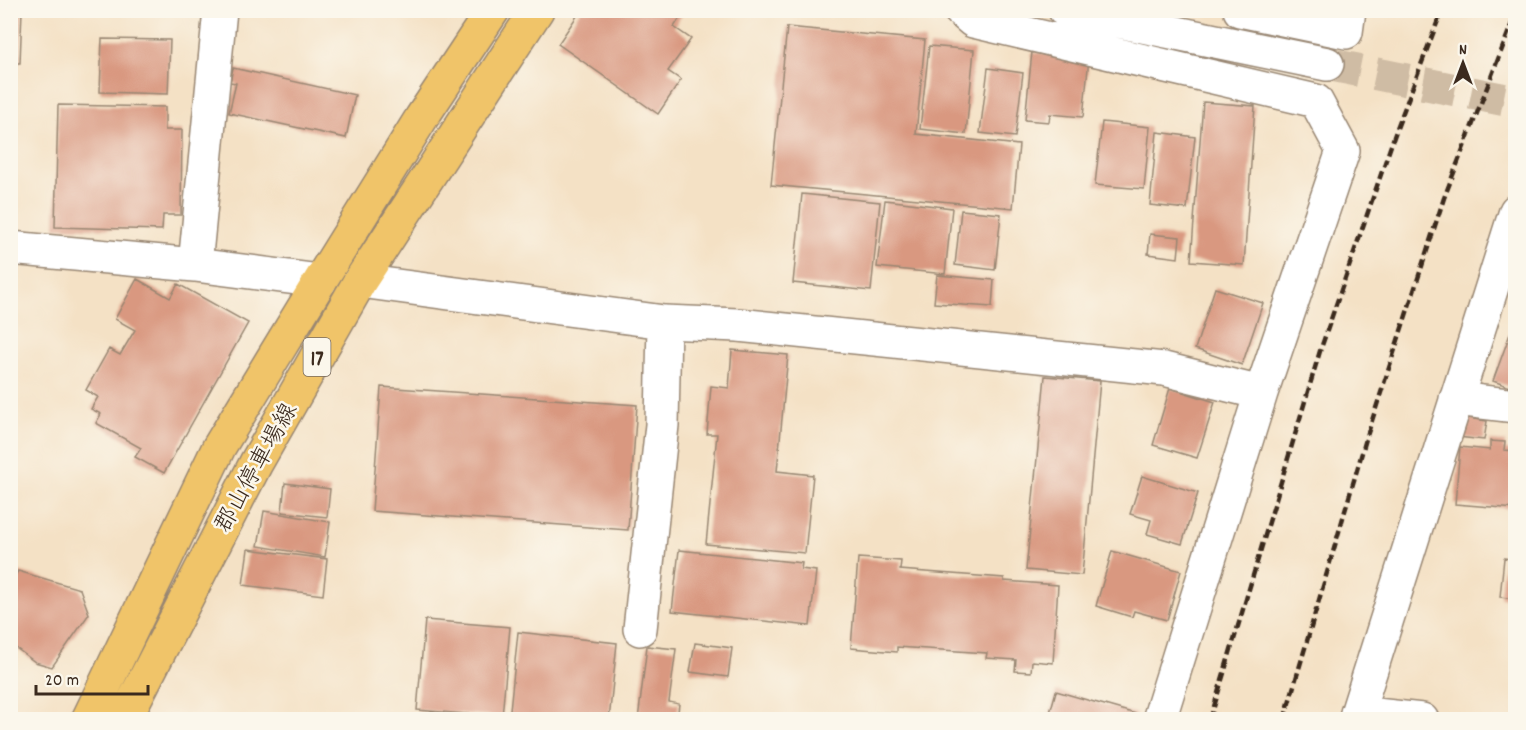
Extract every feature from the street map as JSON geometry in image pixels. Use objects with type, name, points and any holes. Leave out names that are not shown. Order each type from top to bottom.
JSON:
[{"type":"main road","name":"郡山停車場線","points":[[88,720],[219,447],[416,126],[493,10]]},
{"type":"main road","name":"郡山停車場線","points":[[124,720],[256,463],[360,281],[537,10]]},
{"type":"street","points":[[195,265],[219,10]]},
{"type":"street","points":[[960,10],[973,21],[1316,101],[1343,151],[1261,393],[1159,720]]},
{"type":"street","points":[[1065,10],[1327,64]]},
{"type":"street","points":[[1240,10],[1348,21],[1316,101]]},
{"type":"street","points":[[1422,720],[1356,716],[1515,211]]},
{"type":"street","points":[[10,248],[195,265],[320,281]]},
{"type":"street","points":[[360,281],[663,322],[738,325],[1164,369],[1261,393]]},
{"type":"street","points":[[640,628],[662,425],[663,322]]},
{"type":"street","points":[[1456,399],[1515,406]]},
{"type":"building","points":[[10,10],[22,10],[20,63],[10,63]]},
{"type":"building","points":[[581,10],[685,10],[674,27],[691,39],[668,71],[681,80],[658,114],[558,44]]},
{"type":"building","points":[[787,27],[925,40],[916,134],[1019,145],[1013,208],[771,185]]},
{"type":"building","points":[[102,39],[170,40],[168,94],[100,92]]},
{"type":"building","points":[[929,46],[974,50],[966,134],[920,129]]},
{"type":"building","points":[[1032,52],[1089,58],[1083,117],[1050,114],[1049,122],[1025,120]]},
{"type":"building","points":[[233,68],[355,95],[346,138],[229,113],[236,83],[230,82]]},
{"type":"building","points":[[988,68],[1023,73],[1015,137],[980,133]]},
{"type":"building","points":[[1203,102],[1255,106],[1244,265],[1191,261]]},
{"type":"building","points":[[58,105],[165,107],[165,130],[182,130],[181,215],[163,215],[162,230],[55,227]]},
{"type":"building","points":[[1102,122],[1150,127],[1144,189],[1095,185]]},
{"type":"building","points":[[1157,132],[1195,137],[1187,209],[1150,205]]},
{"type":"building","points":[[802,194],[880,202],[871,291],[793,283]]},
{"type":"building","points":[[885,200],[952,208],[945,274],[877,267]]},
{"type":"building","points":[[961,210],[1001,214],[995,270],[955,265]]},
{"type":"building","points":[[1150,234],[1180,237],[1178,258],[1148,254]]},
{"type":"building","points":[[937,275],[994,280],[992,307],[934,303]]},
{"type":"building","points":[[137,279],[170,298],[178,284],[248,323],[164,473],[135,457],[141,448],[96,423],[101,414],[91,409],[98,397],[86,390],[109,349],[120,355],[135,330],[115,319]]},
{"type":"building","points":[[1215,288],[1263,303],[1242,365],[1195,349]]},
{"type":"building","points":[[1516,320],[1516,389],[1493,381]]},
{"type":"building","points":[[732,350],[788,355],[777,471],[813,475],[805,553],[706,544],[717,434],[707,434],[711,386],[729,388]]},
{"type":"building","points":[[1045,376],[1100,381],[1082,575],[1026,570]]},
{"type":"building","points":[[381,387],[637,405],[628,530],[372,511]]},
{"type":"building","points":[[1170,388],[1215,402],[1197,458],[1153,445]]},
{"type":"building","points":[[1461,417],[1487,421],[1484,440],[1458,437]]},
{"type":"building","points":[[1490,441],[1505,442],[1504,450],[1516,451],[1516,509],[1455,504],[1460,447],[1490,450]]},
{"type":"building","points":[[1142,476],[1198,493],[1182,544],[1147,534],[1151,520],[1130,514]]},
{"type":"building","points":[[285,483],[330,489],[327,517],[282,512]]},
{"type":"building","points":[[264,511],[330,522],[325,557],[258,546]]},
{"type":"building","points":[[248,549],[327,559],[323,595],[243,585]]},
{"type":"building","points":[[679,550],[802,563],[801,569],[816,571],[810,626],[672,611]]},
{"type":"building","points":[[1112,551],[1181,571],[1167,620],[1134,611],[1132,617],[1096,606]]},
{"type":"building","points":[[858,558],[901,561],[900,570],[1004,578],[1004,581],[1058,585],[1053,663],[1032,661],[1031,672],[1015,671],[1016,660],[986,658],[987,653],[897,647],[897,652],[851,648]]},
{"type":"building","points":[[1504,558],[1516,560],[1516,599],[1500,597]]},
{"type":"building","points":[[18,571],[80,589],[89,614],[52,667],[35,662],[16,648],[10,650],[10,584]]},
{"type":"building","points":[[425,620],[510,627],[502,717],[417,710]]},
{"type":"building","points":[[518,632],[617,643],[609,720],[509,720]]},
{"type":"building","points":[[695,643],[732,648],[728,677],[690,672]]},
{"type":"building","points":[[647,646],[676,649],[669,702],[679,704],[677,720],[638,720]]},
{"type":"building","points":[[1056,691],[1136,714],[1135,720],[1048,720]]},
{"type":"tunnel","points":[[1327,64],[1516,102]]},
{"type":"railway","points":[[1210,720],[1320,351],[1397,128],[1442,10]]},
{"type":"railway","points":[[1284,720],[1366,439],[1444,198],[1516,13]]}]
